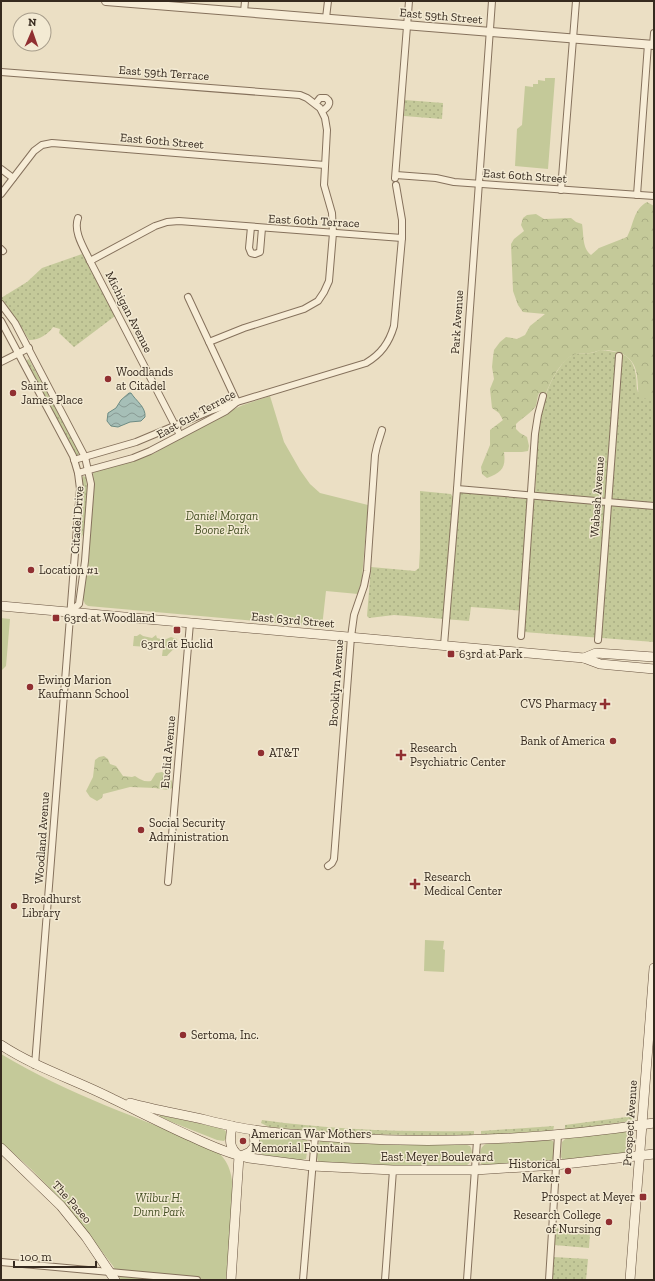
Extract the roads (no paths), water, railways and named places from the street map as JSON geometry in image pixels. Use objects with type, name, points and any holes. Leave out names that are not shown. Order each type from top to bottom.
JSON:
[{"type":"main road","name":"East 63rd Street","points":[[1,606],[584,658],[600,664],[654,669]]},
{"type":"main road","name":"East 63rd Street","points":[[584,658],[596,653],[654,657]]},
{"type":"main road","name":"Prospect Avenue","points":[[630,1280],[654,968]]},
{"type":"main road","name":"East Meyer Boulevard","points":[[1,1045],[35,1065],[112,1098],[155,1121],[208,1145],[239,1156],[267,1161],[312,1166],[393,1170],[475,1170],[556,1165],[654,1154]]},
{"type":"main road","name":"East Meyer Boulevard","points":[[112,1098],[160,1111],[232,1126]]},
{"type":"main road","name":"East Meyer Boulevard","points":[[254,1130],[314,1136],[411,1141],[476,1141],[558,1135],[654,1123]]},
{"type":"main road","points":[[232,1126],[254,1130],[256,1142],[253,1149],[248,1154],[239,1156],[232,1150],[230,1143],[232,1126]]},
{"type":"main road","name":"The Paseo","points":[[1,1148],[62,1206],[113,1276]]},
{"type":"main road","points":[[231,1280],[239,1156]]},
{"type":"street","name":"East 59th Street","points":[[106,1],[163,3],[244,12],[652,45]]},
{"type":"street","points":[[244,12],[245,1]]},
{"type":"street","points":[[326,18],[328,1]]},
{"type":"street","points":[[402,238],[402,220],[396,179],[409,1]]},
{"type":"street","name":"Park Avenue","points":[[444,645],[457,489],[492,1]]},
{"type":"street","points":[[561,190],[576,1]]},
{"type":"street","points":[[637,195],[654,34]]},
{"type":"street","name":"East 59th Terrace","points":[[1,72],[300,95],[308,98],[319,108],[325,118],[327,130],[325,165]]},
{"type":"street","name":"East 60th Street","points":[[13,178],[34,151],[42,146],[52,143],[325,165]]},
{"type":"street","points":[[209,342],[244,328],[304,309],[318,300],[324,292],[329,281],[333,233],[332,213],[324,185],[325,165]]},
{"type":"street","points":[[1,169],[13,178],[1,194]]},
{"type":"street","name":"East 60th Street","points":[[396,179],[436,178],[454,182],[478,184],[654,196]]},
{"type":"street","name":"Michigan Avenue","points":[[78,218],[76,227],[90,261],[180,435]]},
{"type":"street","name":"East 60th Terrace","points":[[90,261],[155,226],[167,222],[179,221],[251,227],[249,248],[251,253],[255,254],[260,252],[262,228],[402,238]]},
{"type":"street","points":[[251,227],[262,228]]},
{"type":"street","name":"East 61st Terrace","points":[[78,473],[139,456],[226,411],[237,402],[369,360],[381,352],[390,339],[394,326],[402,238]]},
{"type":"street","points":[[74,460],[136,442],[220,407],[237,402],[188,297]]},
{"type":"street","name":"Citadel Drive","points":[[1,304],[16,323],[85,457],[89,470],[91,484],[85,561],[79,604],[70,612]]},
{"type":"street","name":"Citadel Drive","points":[[1,321],[74,460],[78,473],[80,489],[70,612]]},
{"type":"street","points":[[1,362],[29,348]]},
{"type":"street","name":"Wabash Avenue","points":[[598,640],[619,356]]},
{"type":"street","points":[[521,636],[535,434],[543,396]]},
{"type":"street","name":"Brooklyn Avenue","points":[[328,866],[334,859],[351,637],[354,615],[368,571],[375,455],[382,430]]},
{"type":"street","points":[[457,489],[654,506]]},
{"type":"street","name":"Woodland Avenue","points":[[35,1065],[70,612]]},
{"type":"street","name":"Euclid Avenue","points":[[168,882],[190,623]]},
{"type":"street","points":[[549,1280],[558,1135]]},
{"type":"street","points":[[302,1280],[314,1136]]},
{"type":"street","points":[[467,1280],[476,1141]]},
{"type":"street","points":[[385,1280],[393,1170]]},
{"type":"street","points":[[1,1262],[113,1276],[197,1280]]},
{"type":"water","points":[[131,393],[144,410],[145,417],[141,421],[130,422],[118,427],[111,426],[107,421],[108,413],[116,408],[121,400]]},
{"type":"place","name":"Woodlands at Citadel","points":[[108,379]]},
{"type":"place","name":"Saint James Place","points":[[13,393]]},
{"type":"place","name":"Location #1","points":[[31,570]]},
{"type":"place","name":"63rd at Woodland","points":[[56,618]]},
{"type":"place","name":"63rd at Euclid","points":[[177,630]]},
{"type":"place","name":"63rd at Park","points":[[451,654]]},
{"type":"place","name":"Ewing Marion Kaufmann School","points":[[30,687]]},
{"type":"place","name":"CVS Pharmacy","points":[[605,704]]},
{"type":"place","name":"Bank of America","points":[[613,741]]},
{"type":"place","name":"AT&T","points":[[261,753]]},
{"type":"place","name":"Research Psychiatric Center","points":[[401,755]]},
{"type":"place","name":"Social Security Administration","points":[[141,830]]},
{"type":"place","name":"Research Medical Center","points":[[415,884]]},
{"type":"place","name":"Broadhurst Library","points":[[14,906]]},
{"type":"place","name":"Sertoma, Inc.","points":[[183,1035]]},
{"type":"place","name":"American War Mothers Memorial Fountain","points":[[243,1141]]},
{"type":"place","name":"Historical Marker","points":[[568,1171]]},
{"type":"place","name":"Prospect at Meyer","points":[[643,1197]]},
{"type":"place","name":"Research College of Nursing","points":[[609,1222]]},
{"type":"park label","name":"Daniel Morgan Boone Park","points":[[222,523]]},
{"type":"park label","name":"Wilbur H. Dunn Park","points":[[159,1205]]}]
